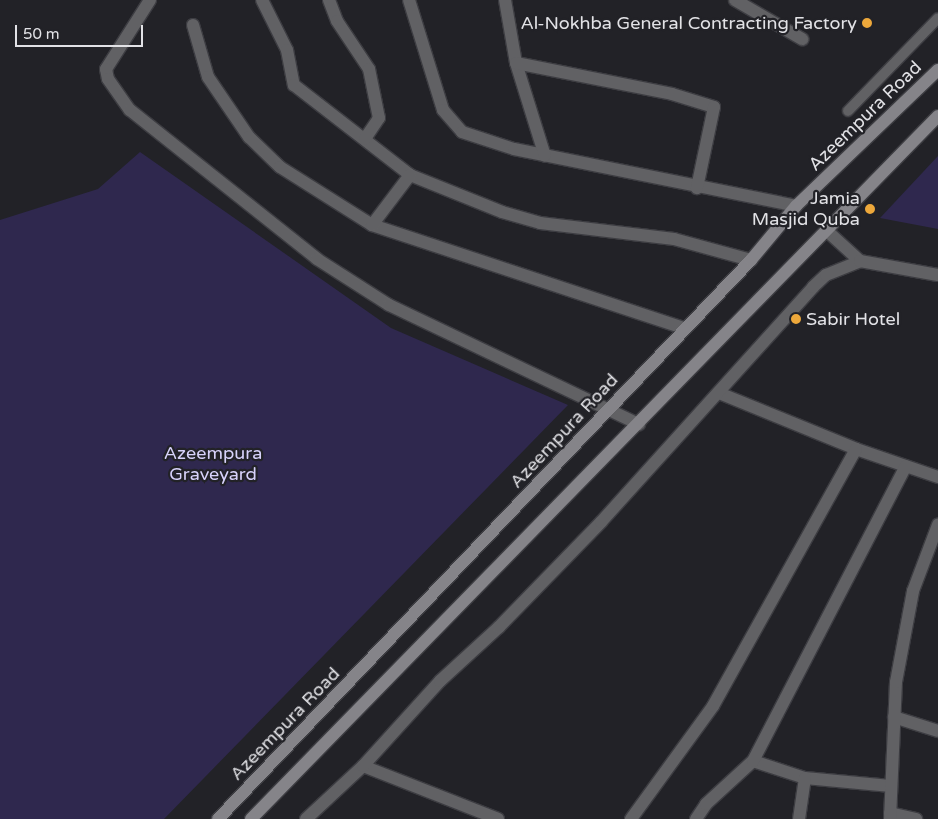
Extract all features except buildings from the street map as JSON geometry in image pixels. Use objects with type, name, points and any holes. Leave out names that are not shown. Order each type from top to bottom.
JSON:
[{"type":"main road","name":"Azeempura Road","points":[[218,819],[684,328],[751,260],[796,206],[938,70]]},
{"type":"main road","points":[[251,819],[938,116]]},
{"type":"street","points":[[150,0],[106,69],[108,79],[130,110],[317,259],[390,305],[609,408],[638,424]]},
{"type":"street","points":[[262,0],[287,50],[294,84],[410,175],[502,212],[540,223],[674,239],[751,260]]},
{"type":"street","points":[[329,0],[337,21],[369,69],[379,118],[365,139]]},
{"type":"street","points":[[409,0],[443,110],[462,132],[545,156],[697,188],[796,206]]},
{"type":"street","points":[[505,0],[516,63],[545,156]]},
{"type":"street","points":[[739,1],[802,39]]},
{"type":"street","points":[[193,25],[208,77],[249,137],[280,167],[372,225],[684,328]]},
{"type":"street","points":[[516,63],[672,94],[714,107],[697,188]]},
{"type":"street","points":[[372,225],[410,175]]},
{"type":"street","points":[[826,230],[860,261],[938,276]]},
{"type":"street","points":[[306,819],[363,766],[440,681],[499,626],[601,522],[813,287],[826,275],[860,261]]},
{"type":"street","points":[[719,393],[856,450],[938,477]]},
{"type":"street","points":[[631,819],[712,706],[856,450]]},
{"type":"street","points":[[696,819],[706,804],[753,761],[906,466]]},
{"type":"street","points":[[916,819],[890,816],[896,682],[913,591],[938,525]]},
{"type":"street","points":[[894,718],[938,730]]},
{"type":"street","points":[[753,761],[805,778],[891,786]]},
{"type":"street","points":[[363,766],[498,819]]},
{"type":"street","points":[[799,819],[805,778]]},
{"type":"lane","points":[[848,111],[938,18]]},
{"type":"green space","name":"Azeempura Graveyard","points":[[140,152],[391,328],[568,405],[164,819],[0,819],[0,220],[98,189]]},
{"type":"green space","points":[[938,156],[938,229],[880,218]]},
{"type":"place","name":"Al-Nokhba General Contracting Factory","points":[[867,23]]},
{"type":"place","name":"Jamia Masjid Quba","points":[[870,209]]},
{"type":"place","name":"Sabir Hotel","points":[[796,319]]}]
